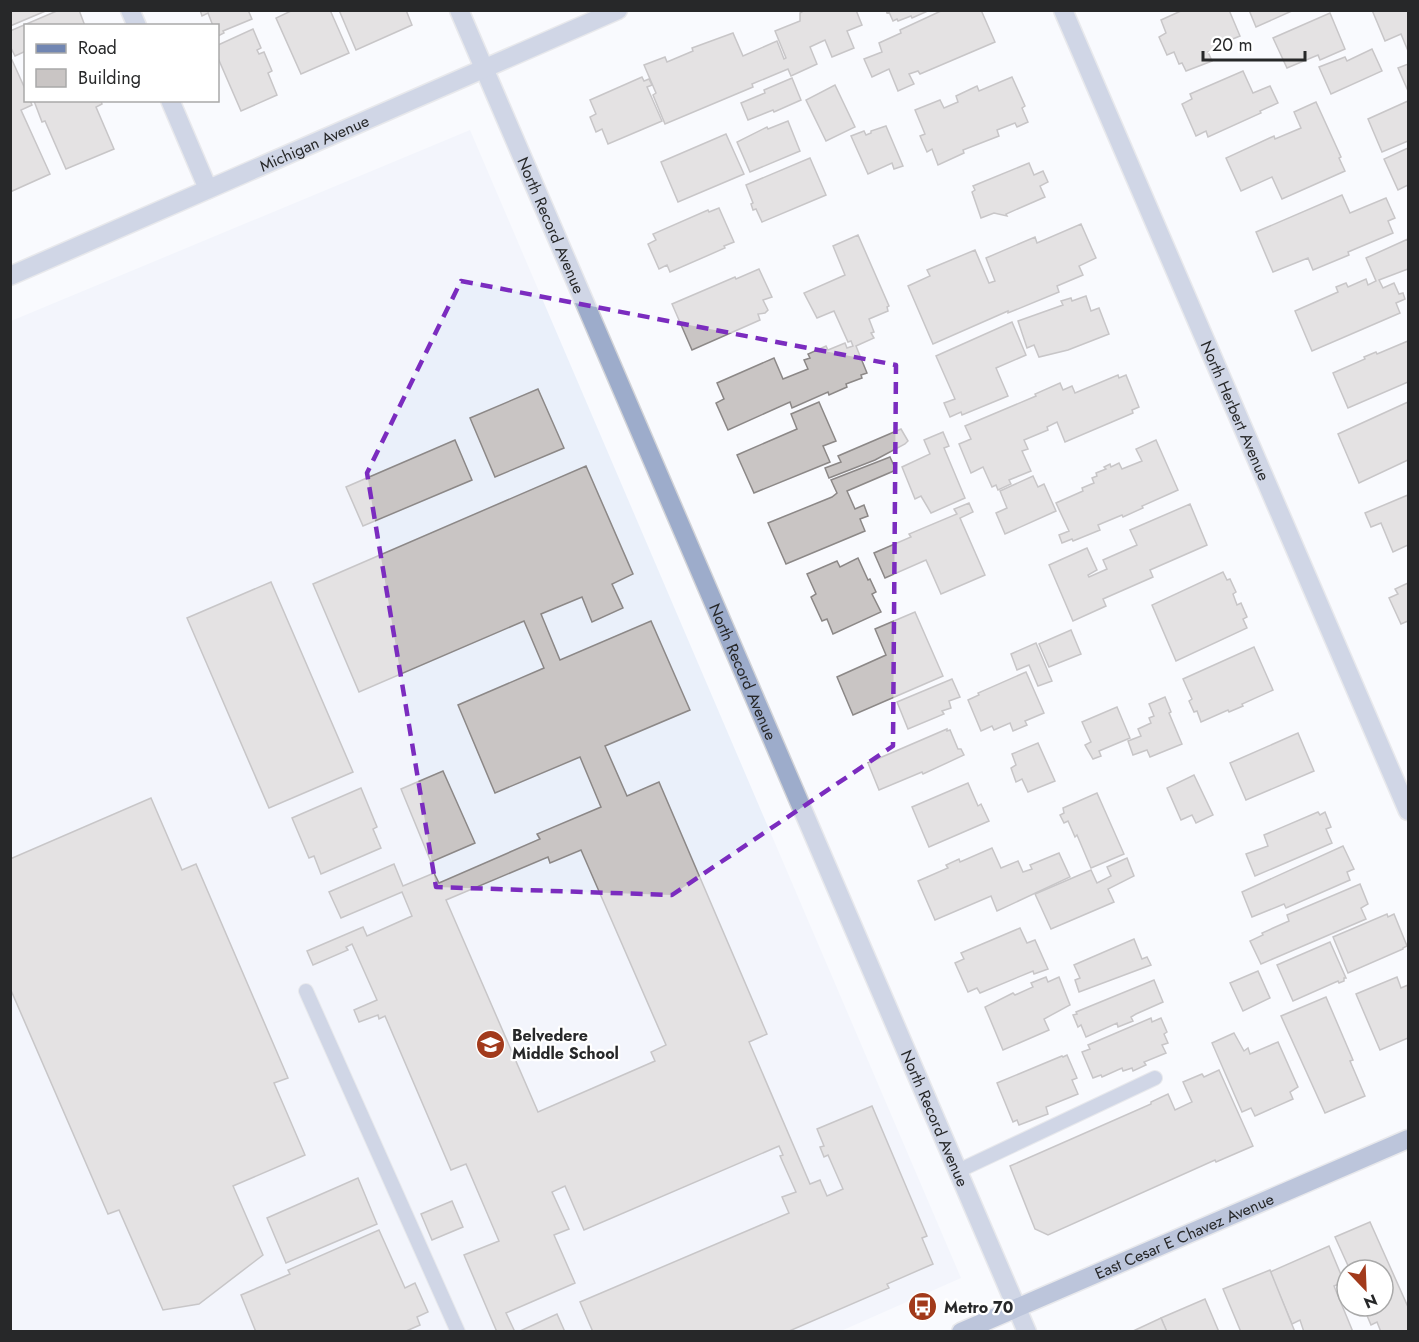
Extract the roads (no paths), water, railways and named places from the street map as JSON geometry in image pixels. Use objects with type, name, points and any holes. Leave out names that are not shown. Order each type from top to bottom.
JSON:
[{"type":"main road","name":"East Cesar E Chavez Avenue","points":[[961,1332],[1408,1139]]},
{"type":"street","points":[[130,10],[136,24]]},
{"type":"street","name":"North Record Avenue","points":[[459,10],[1027,1332]]},
{"type":"street","name":"Michigan Avenue","points":[[10,276],[618,10]]},
{"type":"street","name":"North Herbert Avenue","points":[[1063,10],[1408,812]]},
{"type":"street","points":[[171,102],[208,189]]},
{"type":"lane","points":[[306,991],[458,1332]]},
{"type":"lane","points":[[958,1171],[1155,1078]]},
{"type":"place","name":"Belvedere Middle School","points":[[491,1044]]},
{"type":"place","name":"Metro 70","points":[[923,1307]]}]
